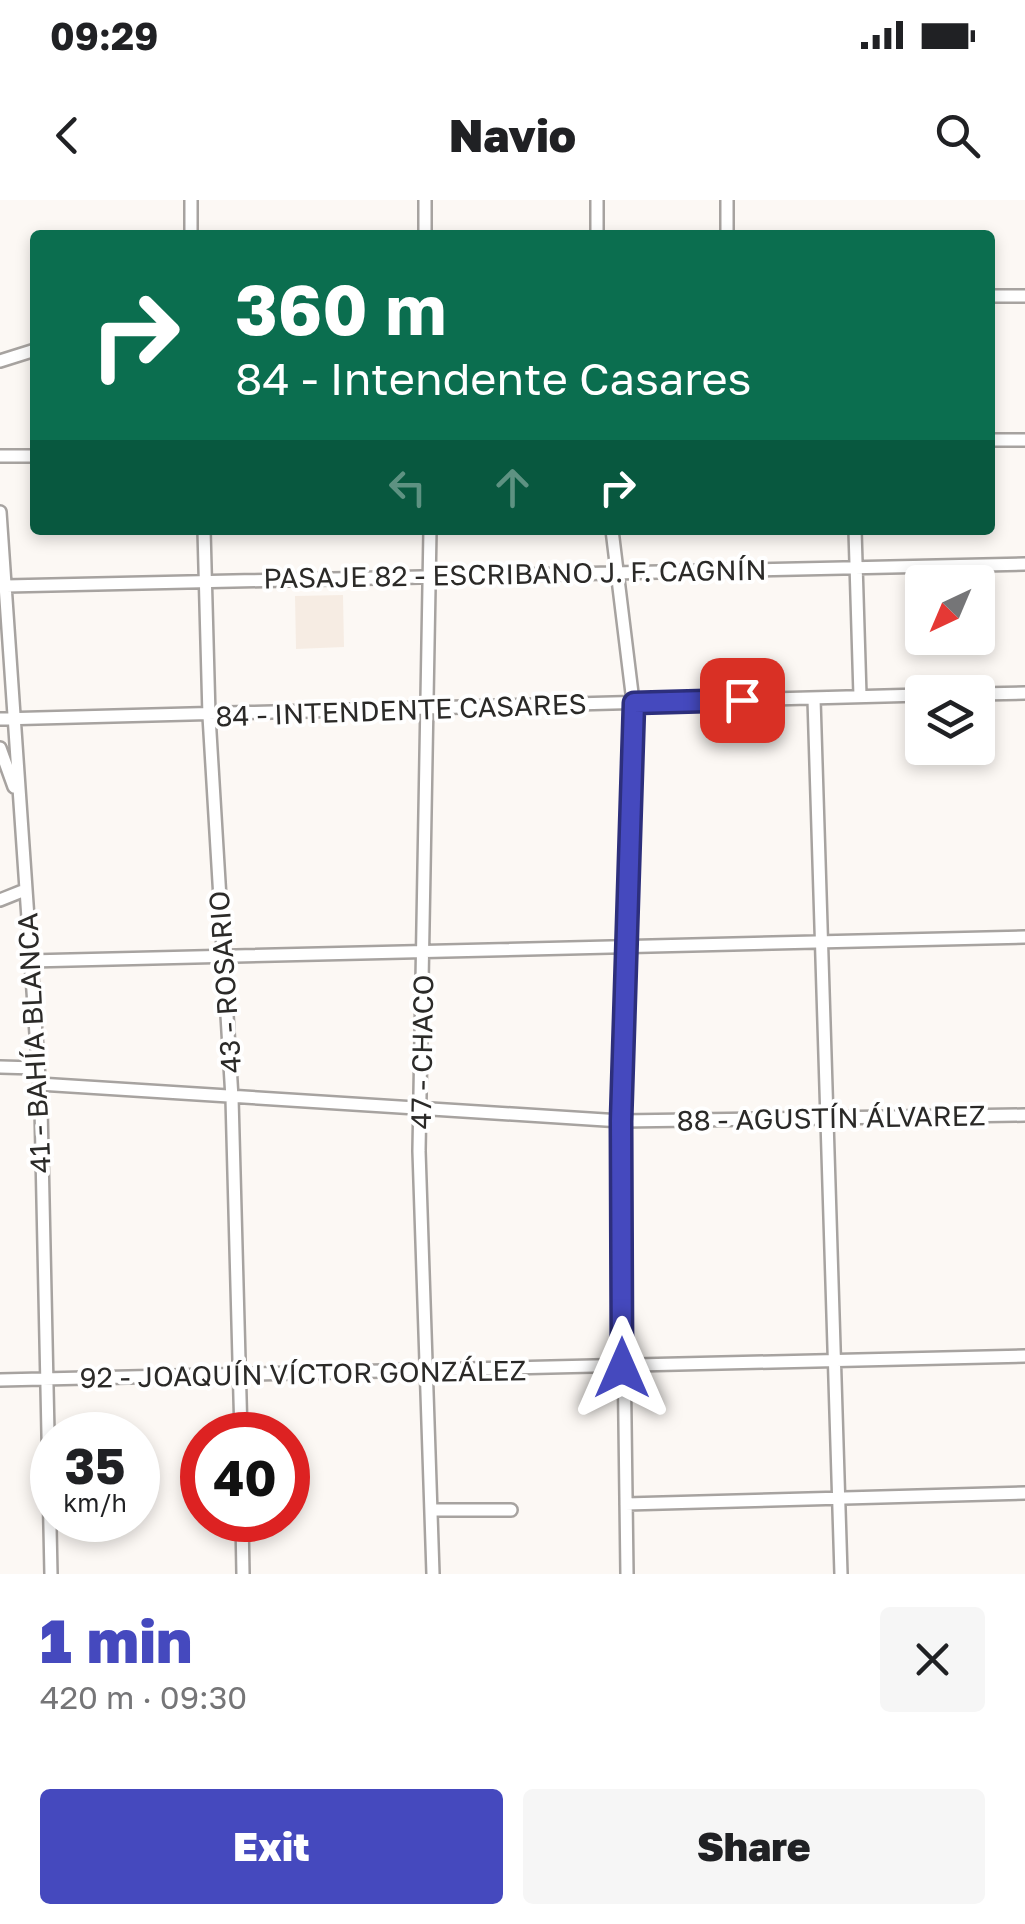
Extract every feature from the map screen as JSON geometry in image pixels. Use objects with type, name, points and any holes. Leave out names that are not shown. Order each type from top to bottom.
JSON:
[{"type":"street","points":[[191,200],[191,230]]},
{"type":"street","points":[[425,200],[425,230]]},
{"type":"street","points":[[596,200],[597,230]]},
{"type":"street","points":[[727,200],[727,230]]},
{"type":"street","points":[[995,296],[1025,296]]},
{"type":"street","points":[[0,361],[30,352]]},
{"type":"street","points":[[995,440],[1025,440]]},
{"type":"street","points":[[0,456],[30,456]]},
{"type":"street","name":"41 - BAHÍA BLANCA","points":[[0,512],[39,1084],[51,1574]]},
{"type":"street","name":"43 - ROSARIO","points":[[204,535],[209,716],[232,1098],[241,1412]]},
{"type":"street","name":"47 - CHACO","points":[[430,535],[420,1109],[433,1574]]},
{"type":"street","points":[[612,535],[634,703],[621,1121],[627,1574]]},
{"type":"street","points":[[855,535],[860,696]]},
{"type":"street","name":"PASAJE 82 - ESCRIBANO J. F. CAGNÍN","points":[[6,586],[1025,564]]},
{"type":"street","points":[[995,693],[1025,692]]},
{"type":"street","name":"84 - INTENDENTE CASARES","points":[[0,719],[905,695]]},
{"type":"street","points":[[814,699],[841,1574]]},
{"type":"street","points":[[0,748],[19,801]]},
{"type":"street","points":[[0,900],[25,890]]},
{"type":"street","points":[[30,962],[1025,937]]},
{"type":"street","points":[[0,1066],[36,1068]]},
{"type":"street","name":"88 - AGUSTÍN ÁLVAREZ","points":[[39,1084],[621,1121],[1025,1115]]},
{"type":"street","name":"92 - JOAQUÍN VÍCTOR GONZÁLEZ","points":[[0,1380],[1025,1356]]},
{"type":"street","points":[[626,1504],[1025,1494]]},
{"type":"street","points":[[431,1510],[512,1510]]},
{"type":"street","points":[[242,1542],[243,1574]]},
{"type":"shaded area","points":[[343,595],[344,647],[296,649],[295,596]]},
{"type":"route","points":[[622,1368],[621,1121],[634,703],[742,700]]}]
